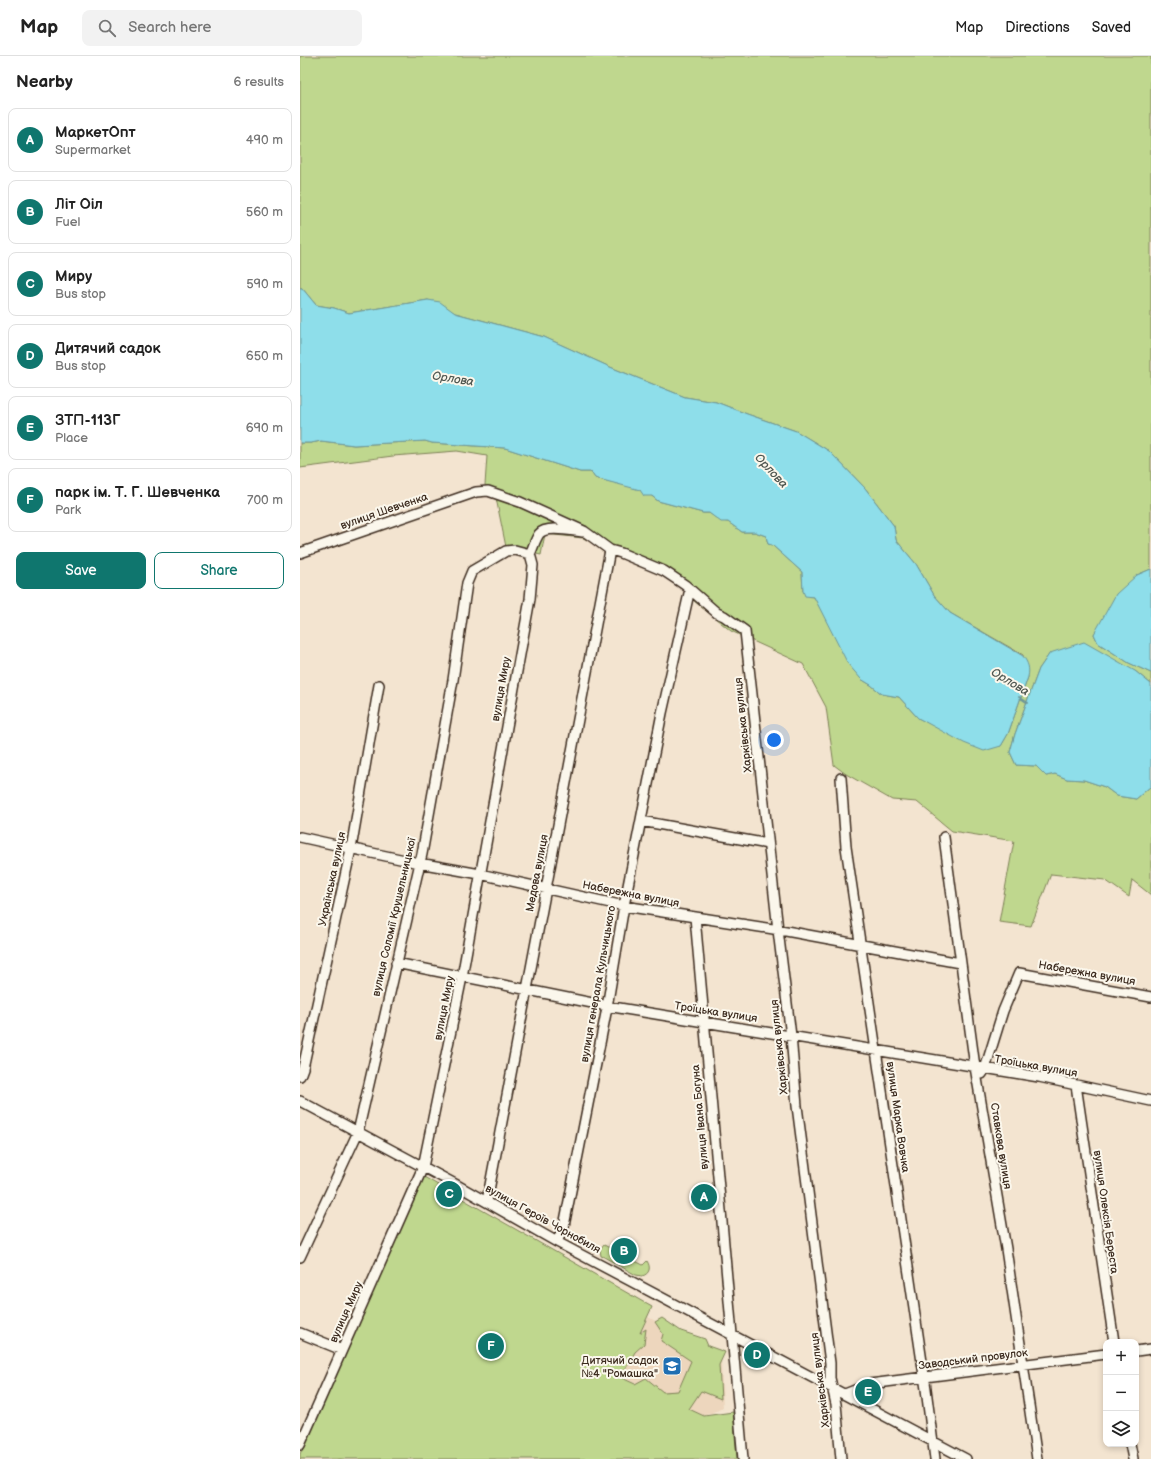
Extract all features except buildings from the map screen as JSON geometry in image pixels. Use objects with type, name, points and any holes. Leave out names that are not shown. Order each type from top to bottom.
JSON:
[{"type":"street","name":"вулиця Шевченка","points":[[300,553],[476,492],[488,491],[570,524],[587,533]]},
{"type":"street","points":[[530,554],[540,533],[545,530],[560,529],[587,533],[610,550],[621,552],[664,571],[690,589]]},
{"type":"street","name":"вулиця Соломії Крушельницької","points":[[300,1257],[358,1132],[419,863],[453,680],[467,583],[472,571],[506,551],[520,550],[530,554]]},
{"type":"street","name":"Медова вулиця","points":[[486,1201],[610,550]]},
{"type":"street","name":"вулиця Миру","points":[[300,1445],[423,1167],[462,977],[530,599],[533,565],[530,554]]},
{"type":"street","name":"Харківська вулиця","points":[[690,589],[717,613],[724,616],[745,631],[791,1036],[797,1106],[830,1364],[830,1378],[836,1404],[841,1459]]},
{"type":"street","name":"вулиця генерала Кульчицького","points":[[557,1242],[564,1226],[607,1006],[624,906],[662,714],[690,589]]},
{"type":"street","name":"Українська вулиця","points":[[300,1076],[351,849],[379,685]]},
{"type":"street","name":"вулиця Марка Вовчка","points":[[841,778],[846,848],[935,1459]]},
{"type":"street","points":[[641,821],[768,844]]},
{"type":"street","name":"Набережна вулиця","points":[[300,837],[419,863],[480,874],[624,906],[778,930],[960,963]]},
{"type":"street","name":"Ставкова вулиця","points":[[944,837],[975,1067],[1006,1249],[1037,1459]]},
{"type":"street","name":"вулиця Івана Богуна","points":[[695,917],[742,1459]]},
{"type":"street","name":"Троїцька вулиця","points":[[396,963],[607,1006],[1039,1077],[1151,1101]]},
{"type":"street","name":"Набережна вулиця","points":[[985,1069],[1003,1012],[1019,973],[1151,997]]},
{"type":"street","points":[[978,1081],[985,1069]]},
{"type":"street","name":"вулиця Олексія Береста","points":[[1076,1086],[1114,1339]]},
{"type":"street","name":"вулиця Героїв Чорнобиля","points":[[300,1101],[486,1201],[557,1242],[966,1459]]},
{"type":"street","points":[[300,1333],[342,1350]]},
{"type":"street","points":[[1139,1351],[1151,1349]]},
{"type":"street","name":"Заводський провулок","points":[[844,1394],[870,1384],[1103,1354]]},
{"type":"street","points":[[1131,1447],[1133,1459]]},
{"type":"shaded area","name":"Дитячий садок №4 \"Ромашка\"","points":[[648,1317],[721,1356],[723,1408],[704,1416],[618,1376]]},
{"type":"green space","points":[[300,56],[1151,56],[1151,569],[1137,575],[1094,634],[1098,643],[1129,663],[1151,673],[1151,684],[1135,671],[1050,653],[1039,669],[1015,734],[1010,752],[1016,765],[1036,766],[1046,776],[1055,774],[1067,779],[1084,780],[1105,787],[1117,796],[1136,799],[1151,786],[1151,895],[1132,880],[1129,897],[1105,880],[1051,874],[1031,926],[999,922],[1014,841],[952,831],[917,802],[892,800],[846,774],[834,765],[826,707],[803,664],[731,631],[694,601],[680,584],[583,538],[545,534],[541,555],[506,547],[496,498],[485,485],[487,456],[457,451],[393,456],[300,468],[300,443],[321,441],[354,445],[425,441],[432,443],[505,448],[580,472],[591,472],[595,478],[637,489],[652,496],[658,501],[703,513],[709,513],[721,521],[728,522],[742,532],[755,532],[766,536],[768,544],[772,545],[802,572],[803,591],[814,597],[861,679],[882,694],[899,697],[918,718],[937,727],[1001,746],[1008,734],[1028,677],[1023,655],[950,613],[934,595],[916,564],[896,540],[894,526],[865,488],[829,451],[796,431],[716,402],[685,397],[610,367],[544,337],[455,313],[428,300],[349,313],[334,308],[316,305],[302,288],[300,288]]},
{"type":"green space","points":[[424,1177],[652,1307],[640,1333],[646,1329],[644,1344],[635,1352],[621,1377],[622,1378],[635,1384],[646,1378],[663,1392],[678,1391],[691,1361],[661,1341],[663,1334],[655,1322],[662,1318],[681,1331],[705,1339],[708,1346],[725,1352],[719,1365],[721,1399],[701,1391],[689,1409],[704,1416],[733,1412],[737,1459],[300,1459],[300,1454]]},
{"type":"green space","points":[[604,1245],[643,1265],[647,1261],[649,1268],[647,1274],[642,1276],[636,1275],[601,1256],[600,1250]]},
{"type":"water","points":[[300,288],[302,288],[316,305],[334,308],[349,313],[428,300],[440,302],[455,313],[544,337],[610,367],[685,397],[716,402],[796,431],[829,451],[865,488],[894,526],[896,540],[916,564],[934,595],[950,613],[1023,656],[1026,661],[1029,668],[1029,674],[1008,734],[1001,746],[984,751],[964,743],[918,718],[899,697],[882,694],[861,679],[848,664],[814,597],[805,596],[803,591],[802,572],[772,545],[768,544],[766,536],[755,532],[742,532],[728,522],[721,522],[709,513],[703,513],[658,501],[652,496],[644,496],[640,490],[595,478],[591,472],[580,472],[505,448],[432,443],[425,441],[354,445],[321,441],[300,443]]},
{"type":"water","points":[[1151,569],[1151,673],[1129,663],[1098,643],[1094,634],[1116,594],[1137,575]]},
{"type":"water","points":[[1084,642],[1135,671],[1151,684],[1151,786],[1136,799],[1117,796],[1105,787],[1084,780],[1067,779],[1055,774],[1046,776],[1036,766],[1016,765],[1010,752],[1015,734],[1039,669],[1050,653]]},
{"type":"waterway","name":"Орлова","points":[[1019,697],[1028,703]]},
{"type":"place","name":"Миру","points":[[449,1194]]},
{"type":"place","name":"МаркетОпт","points":[[704,1197]]},
{"type":"place","name":"Літ Оіл","points":[[624,1251]]},
{"type":"place","name":"парк ім. Т. Г. Шевченка","points":[[491,1346]]},
{"type":"place","name":"Дитячий садок","points":[[757,1355]]},
{"type":"place","name":"Дитячий садок №4 \"Ромашка\"","points":[[672,1366]]},
{"type":"place","name":"ЗТП-113Г","points":[[868,1392]]}]
